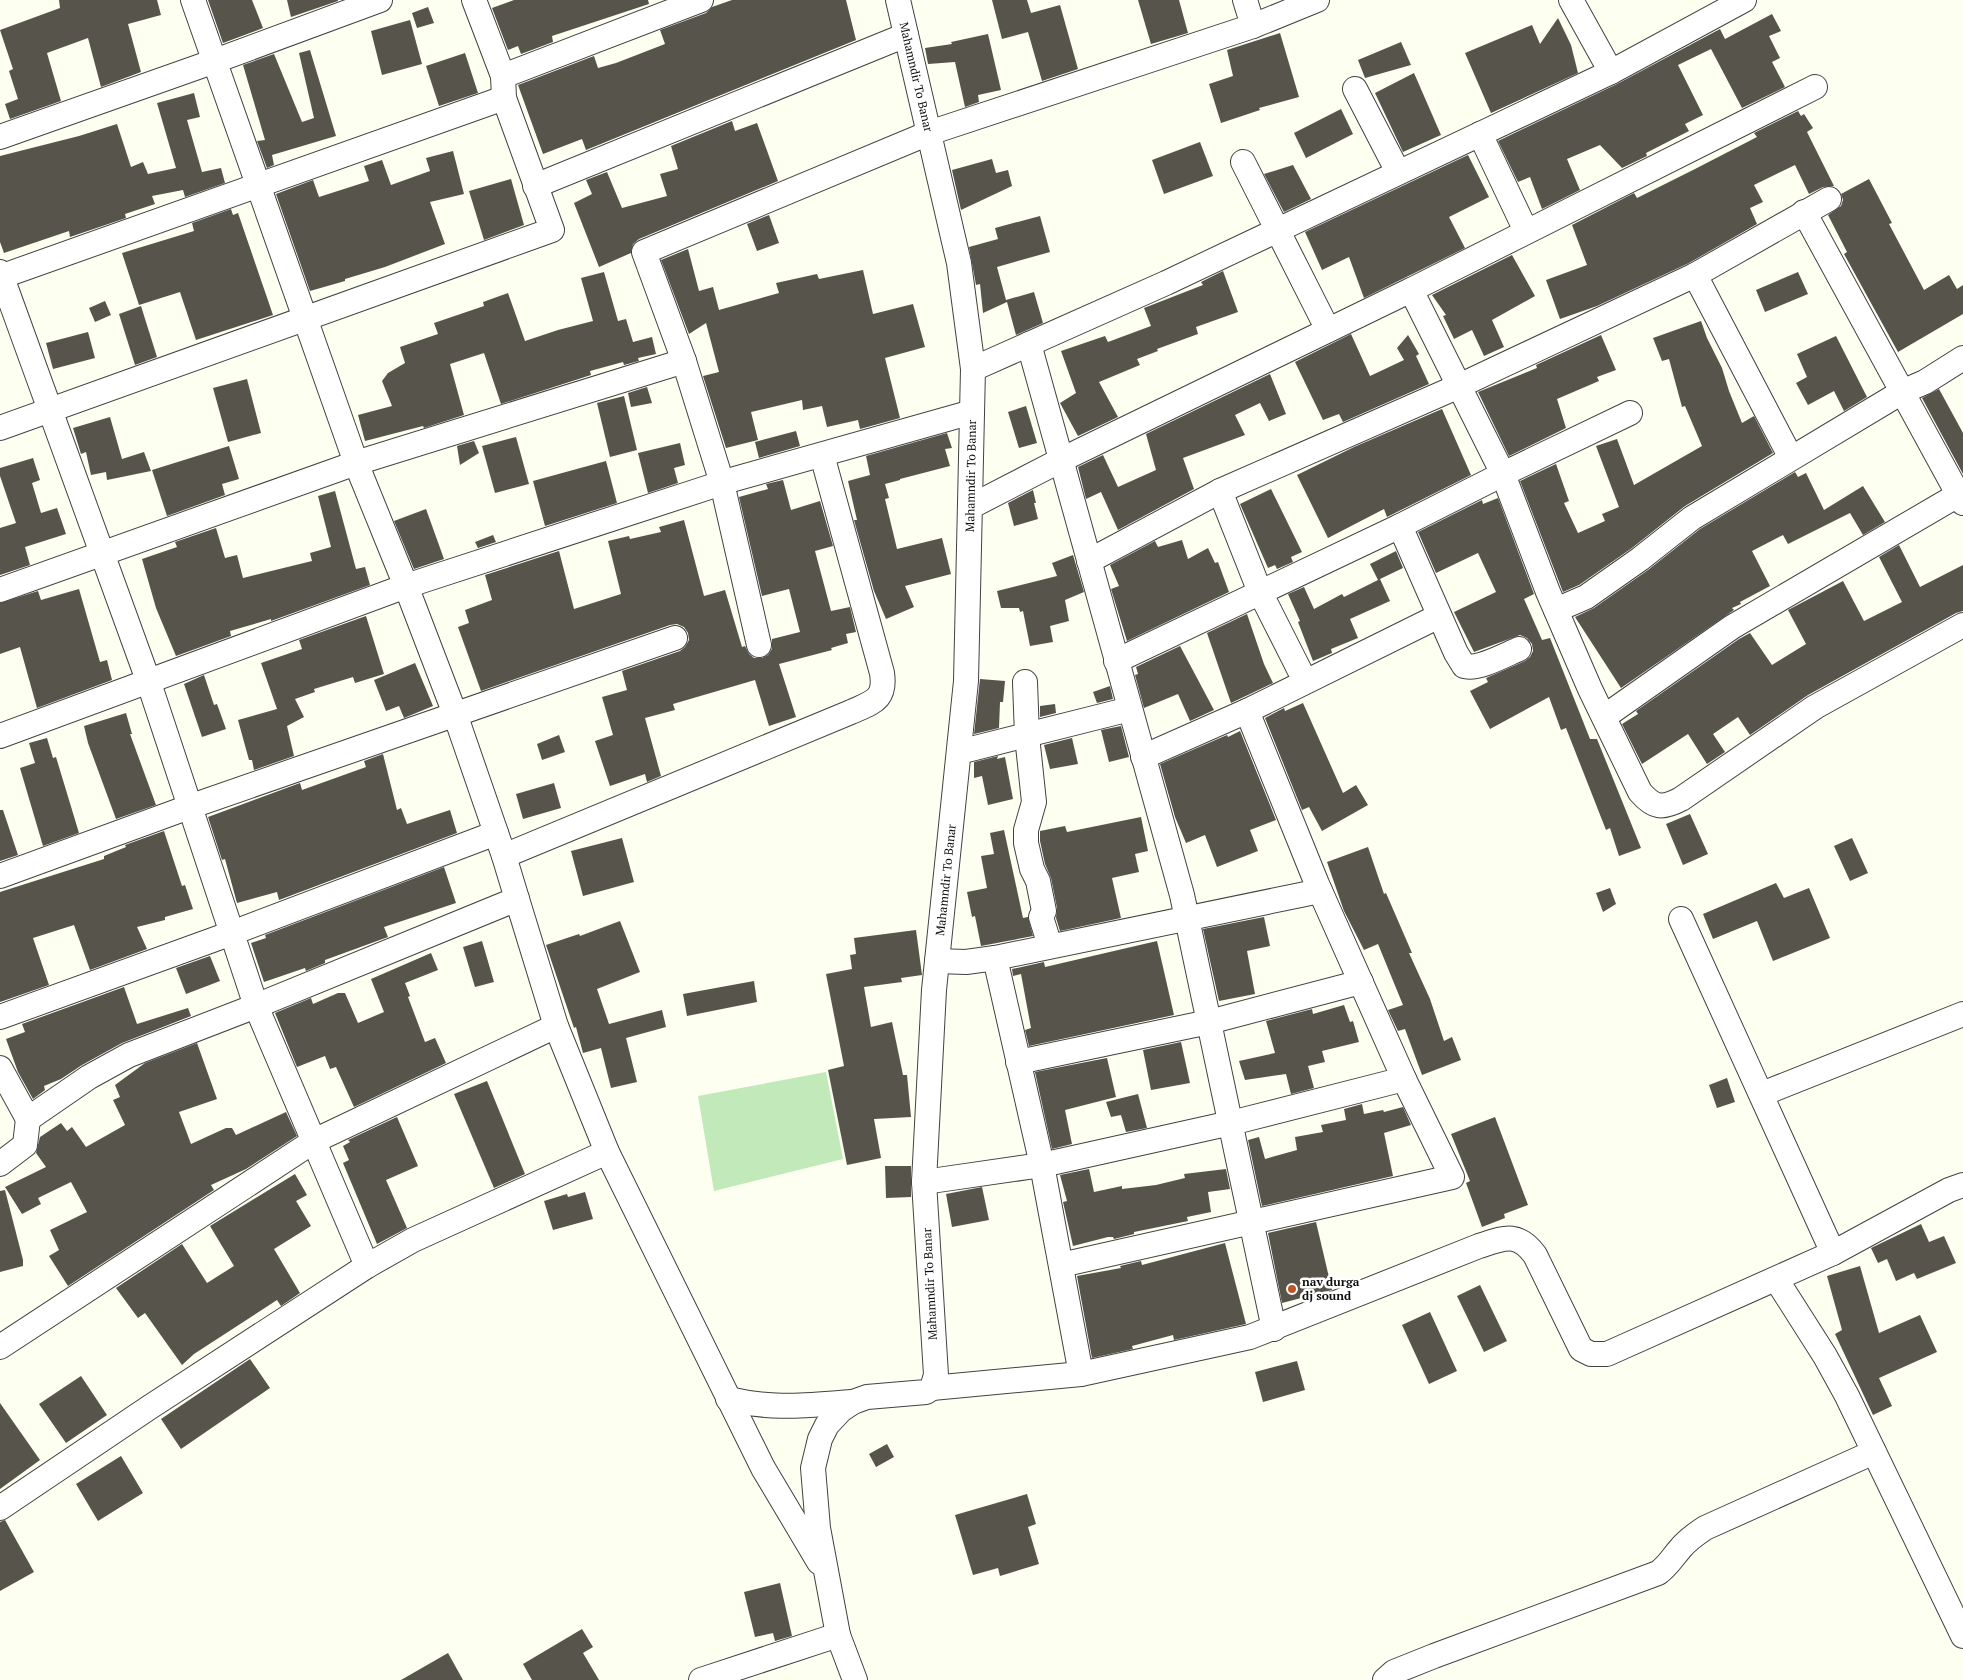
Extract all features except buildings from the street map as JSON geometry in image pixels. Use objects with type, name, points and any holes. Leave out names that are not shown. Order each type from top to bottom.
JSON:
[{"type":"street","points":[[193,0],[356,463],[455,714],[504,856],[556,1026],[607,1152],[728,1399],[763,1468],[827,1577]]},
{"type":"street","points":[[0,137],[380,0]]},
{"type":"street","points":[[0,428],[552,230],[535,186],[474,0]]},
{"type":"street","points":[[367,1266],[256,1006],[148,680],[0,275],[258,185],[503,87],[701,0]]},
{"type":"street","name":"Mahamndir To Banar","points":[[898,0],[959,263],[973,369],[966,680],[937,961],[924,1182],[936,1375],[932,1388]]},
{"type":"street","points":[[1245,0],[1253,26]]},
{"type":"street","points":[[759,645],[722,483],[684,361],[644,252],[929,133],[1253,26],[1317,0]]},
{"type":"street","points":[[1571,0],[1611,72]]},
{"type":"street","points":[[973,369],[1166,284],[1611,72],[1710,8],[1744,0]]},
{"type":"street","points":[[535,186],[906,35]]},
{"type":"street","points":[[970,507],[1061,460],[1411,290],[1815,87]]},
{"type":"street","points":[[1355,90],[1398,172]]},
{"type":"street","points":[[1480,134],[1526,231]]},
{"type":"street","points":[[1243,162],[1328,330]]},
{"type":"street","points":[[1089,561],[1220,491],[1459,386],[1695,275],[1829,199]]},
{"type":"street","points":[[1604,717],[1732,627],[1961,497],[1804,212]]},
{"type":"street","points":[[1695,275],[1791,458]]},
{"type":"street","points":[[1411,290],[1503,474],[1556,610],[1604,717],[1640,792],[1650,802],[1661,806],[1681,798],[1814,707],[1963,625]]},
{"type":"street","points":[[1029,344],[1188,919],[1274,1329]]},
{"type":"street","points":[[1556,610],[1586,597],[1692,518],[1902,392],[1925,382],[1963,358]]},
{"type":"street","points":[[0,590],[356,463],[684,361]]},
{"type":"street","points":[[0,736],[406,586],[722,483],[972,412]]},
{"type":"street","points":[[1116,660],[1400,526],[1630,413]]},
{"type":"street","points":[[504,856],[851,712],[878,698],[884,687],[882,673],[822,455]]},
{"type":"street","points":[[1220,491],[1260,592],[1305,681]]},
{"type":"street","points":[[1400,526],[1439,616],[1464,666],[1470,668],[1478,666],[1518,649]]},
{"type":"street","points":[[1143,757],[1247,711],[1439,616]]},
{"type":"street","points":[[0,876],[189,807],[675,638]]},
{"type":"street","points":[[1025,682],[1027,736],[1034,802],[1026,830],[1026,843],[1032,869],[1038,881],[1044,911],[1041,917],[1050,946]]},
{"type":"street","points":[[958,752],[1130,709]]},
{"type":"street","points":[[1061,1265],[1452,1177],[1404,1079],[1320,891],[1247,711]]},
{"type":"street","points":[[0,1017],[232,933],[496,833]]},
{"type":"street","points":[[937,961],[966,962],[995,958],[1320,891]]},
{"type":"street","points":[[28,1119],[89,1077],[129,1055],[256,1006],[517,899]]},
{"type":"street","points":[[1681,919],[1833,1253]]},
{"type":"street","points":[[995,958],[1042,1165],[1081,1374]]},
{"type":"street","points":[[1018,1062],[1209,1022],[1361,982]]},
{"type":"street","points":[[1762,1094],[1963,1014]]},
{"type":"street","points":[[0,1347],[314,1141],[556,1026]]},
{"type":"street","points":[[0,1068],[28,1119],[25,1145],[0,1164]]},
{"type":"street","points":[[924,1182],[1042,1165],[1231,1123],[1404,1079]]},
{"type":"street","points":[[0,1508],[150,1407],[367,1266],[413,1240],[607,1152]]},
{"type":"street","points":[[728,1399],[753,1405],[782,1407],[853,1402],[868,1397],[917,1394],[932,1388],[1081,1374],[1250,1338],[1478,1246],[1501,1239],[1516,1238],[1527,1245],[1535,1255],[1581,1350],[1598,1355],[1607,1354],[1833,1253],[1963,1184]]},
{"type":"street","points":[[1776,1279],[1825,1356],[1847,1396],[1963,1636]]},
{"type":"street","points":[[853,1402],[841,1410],[827,1424],[820,1439],[813,1468],[818,1528],[838,1635],[855,1680]]},
{"type":"street","points":[[1384,1680],[1394,1672],[1434,1656],[1658,1573],[1672,1561],[1680,1549],[1692,1537],[1705,1528],[1874,1452]]},
{"type":"street","points":[[700,1680],[838,1635]]},
{"type":"green space","points":[[826,1072],[843,1159],[714,1191],[698,1096]]},
{"type":"place","name":"nav durga dj sound","points":[[1292,1289]]}]
